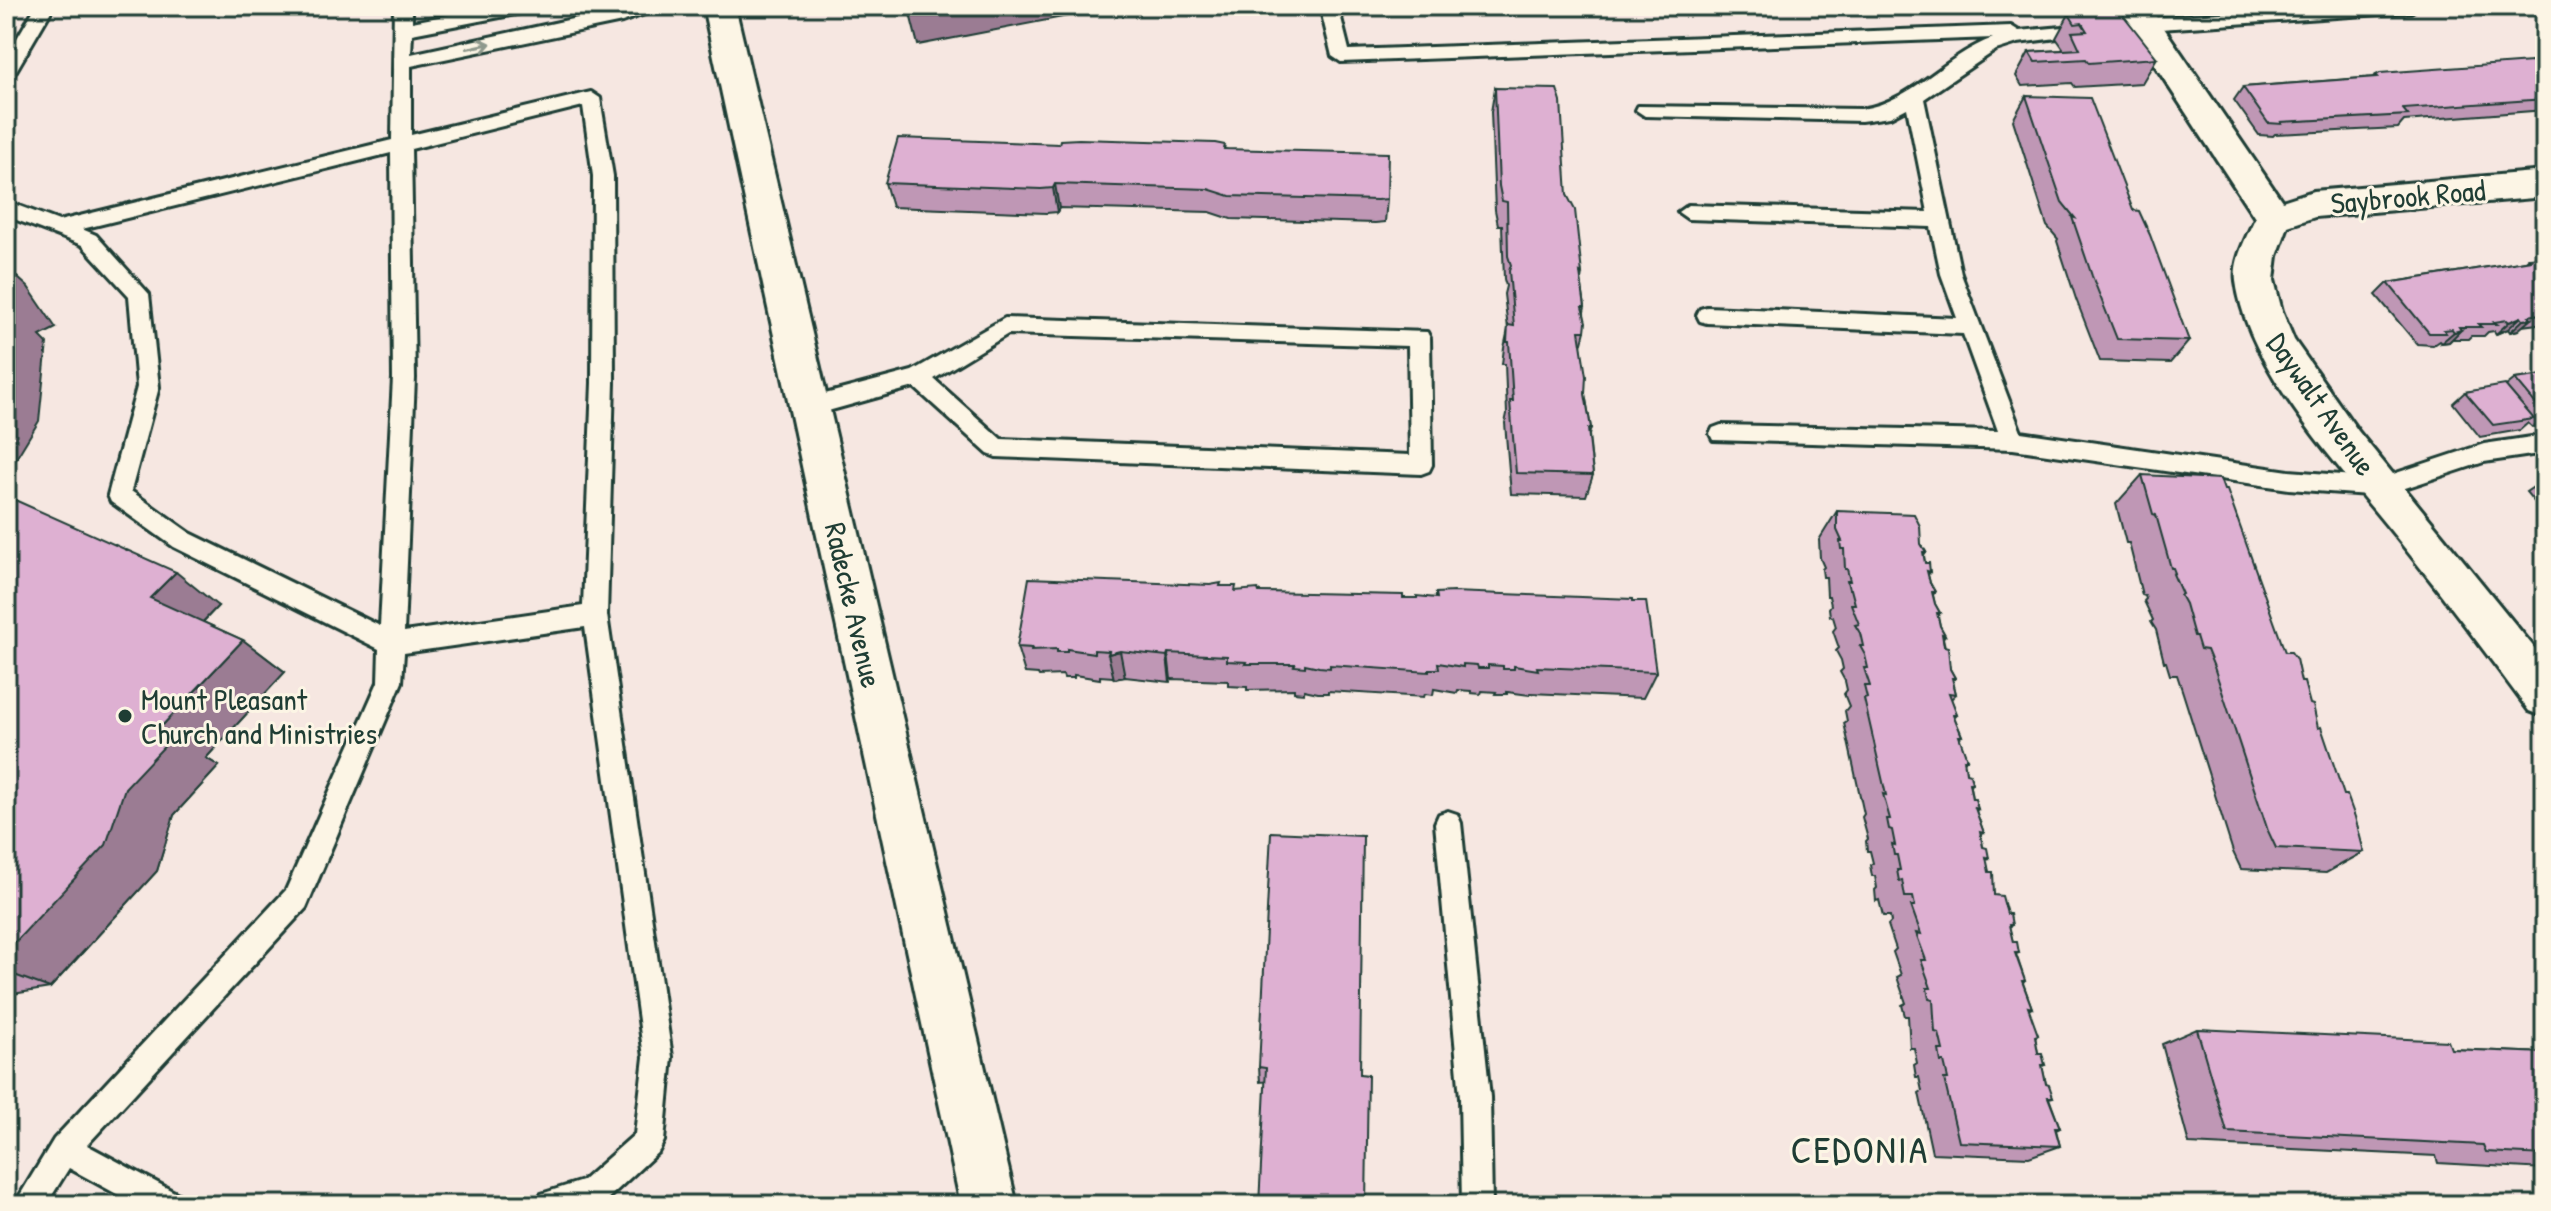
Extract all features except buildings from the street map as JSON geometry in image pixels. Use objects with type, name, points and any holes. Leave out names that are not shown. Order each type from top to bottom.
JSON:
[{"type":"street","name":"Radecke Avenue","points":[[719,6],[989,1205]]},
{"type":"street","points":[[2138,15],[2274,217]]},
{"type":"street","name":"Saybrook Road","points":[[2274,217],[2313,204],[2545,184]]},
{"type":"street","name":"Daywalt Avenue","points":[[2274,217],[2262,244],[2254,277],[2266,326],[2301,385],[2497,630],[2545,697]]},
{"type":"lane","points":[[6,72],[45,6]]},
{"type":"lane","points":[[29,1205],[64,1149],[296,899],[390,682],[404,378],[403,18],[526,6]]},
{"type":"lane","points":[[403,62],[622,16],[650,6]]},
{"type":"lane","points":[[1329,6],[1341,56],[2071,29]]},
{"type":"lane","points":[[1645,110],[1861,115],[1883,112],[1914,97],[1990,46],[2016,37],[2138,15],[2411,6]]},
{"type":"lane","points":[[1914,97],[1951,274],[2013,440]]},
{"type":"lane","points":[[58,228],[591,98],[603,176],[603,383],[595,615],[658,1057],[649,1141],[591,1193],[552,1205]]},
{"type":"lane","points":[[6,208],[89,240],[139,294],[148,387],[119,495],[182,540],[393,644],[595,615]]},
{"type":"lane","points":[[1688,212],[1940,220]]},
{"type":"lane","points":[[1707,315],[1969,326]]},
{"type":"lane","points":[[810,407],[918,378],[1005,326],[1419,338],[1421,465],[996,448],[918,378]]},
{"type":"lane","points":[[1721,434],[2013,440],[2289,480],[2381,487],[2484,453],[2545,444]]},
{"type":"lane","points":[[1448,823],[1475,1097],[1477,1205]]},
{"type":"lane","points":[[64,1149],[167,1205]]},
{"type":"place","name":"Mount Pleasant Church and Ministries","points":[[125,716]]},
{"type":"district","name":"CEDONIA","points":[[1860,1149]]}]
